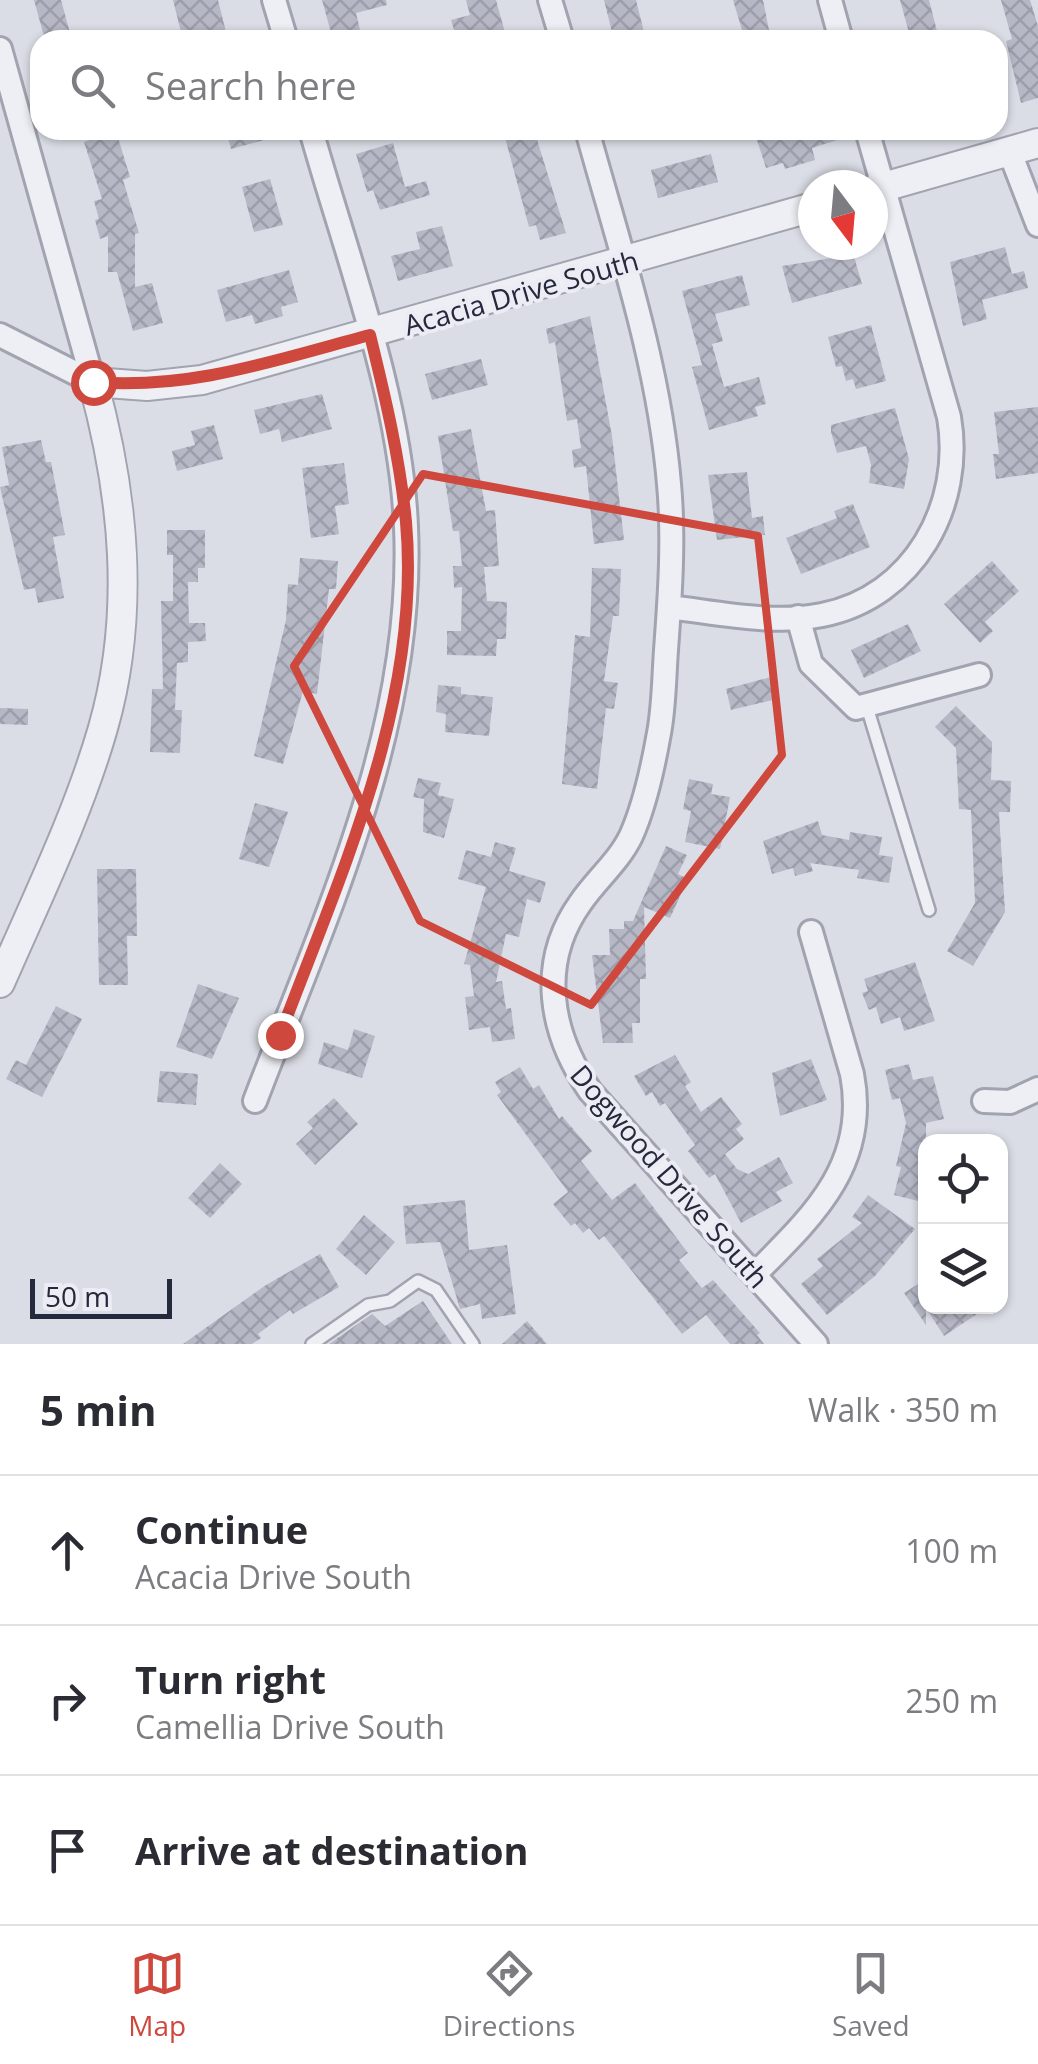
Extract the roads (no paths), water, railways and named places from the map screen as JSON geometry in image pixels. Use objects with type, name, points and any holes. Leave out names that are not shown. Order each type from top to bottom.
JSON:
[{"type":"street","points":[[274,0],[283,30]]},
{"type":"street","points":[[550,0],[559,30]]},
{"type":"street","points":[[830,0],[838,30]]},
{"type":"street","points":[[0,49],[112,454],[121,507],[124,570],[118,645],[104,728],[0,983]]},
{"type":"street","points":[[255,1101],[350,844],[394,702],[406,617],[406,524],[396,451],[370,335],[314,140]]},
{"type":"street","name":"Dogwood Drive South","points":[[590,140],[654,385],[670,486],[669,608],[660,732],[649,776],[630,838],[582,901],[558,946],[553,992],[557,1027],[568,1061],[590,1092],[816,1344]]},
{"type":"street","points":[[869,140],[875,170]]},
{"type":"street","points":[[888,185],[1038,143]]},
{"type":"street","points":[[1009,150],[1038,224]]},
{"type":"street","name":"Acacia Drive South","points":[[0,335],[93,382],[147,386],[202,380],[798,211]]},
{"type":"street","points":[[669,608],[798,617],[852,606],[900,576],[935,527],[954,456],[950,417],[888,220]]},
{"type":"street","points":[[798,617],[811,664],[820,677],[856,708],[980,675]]},
{"type":"street","points":[[754,1274],[830,1196],[849,1156],[853,1134],[856,1095],[852,1074],[812,932]]},
{"type":"street","points":[[984,1101],[1010,1102],[1038,1088]]},
{"type":"lane","points":[[867,708],[930,910]]},
{"type":"lane","points":[[312,1344],[368,1305],[390,1301],[418,1282],[436,1290],[474,1344]]}]
